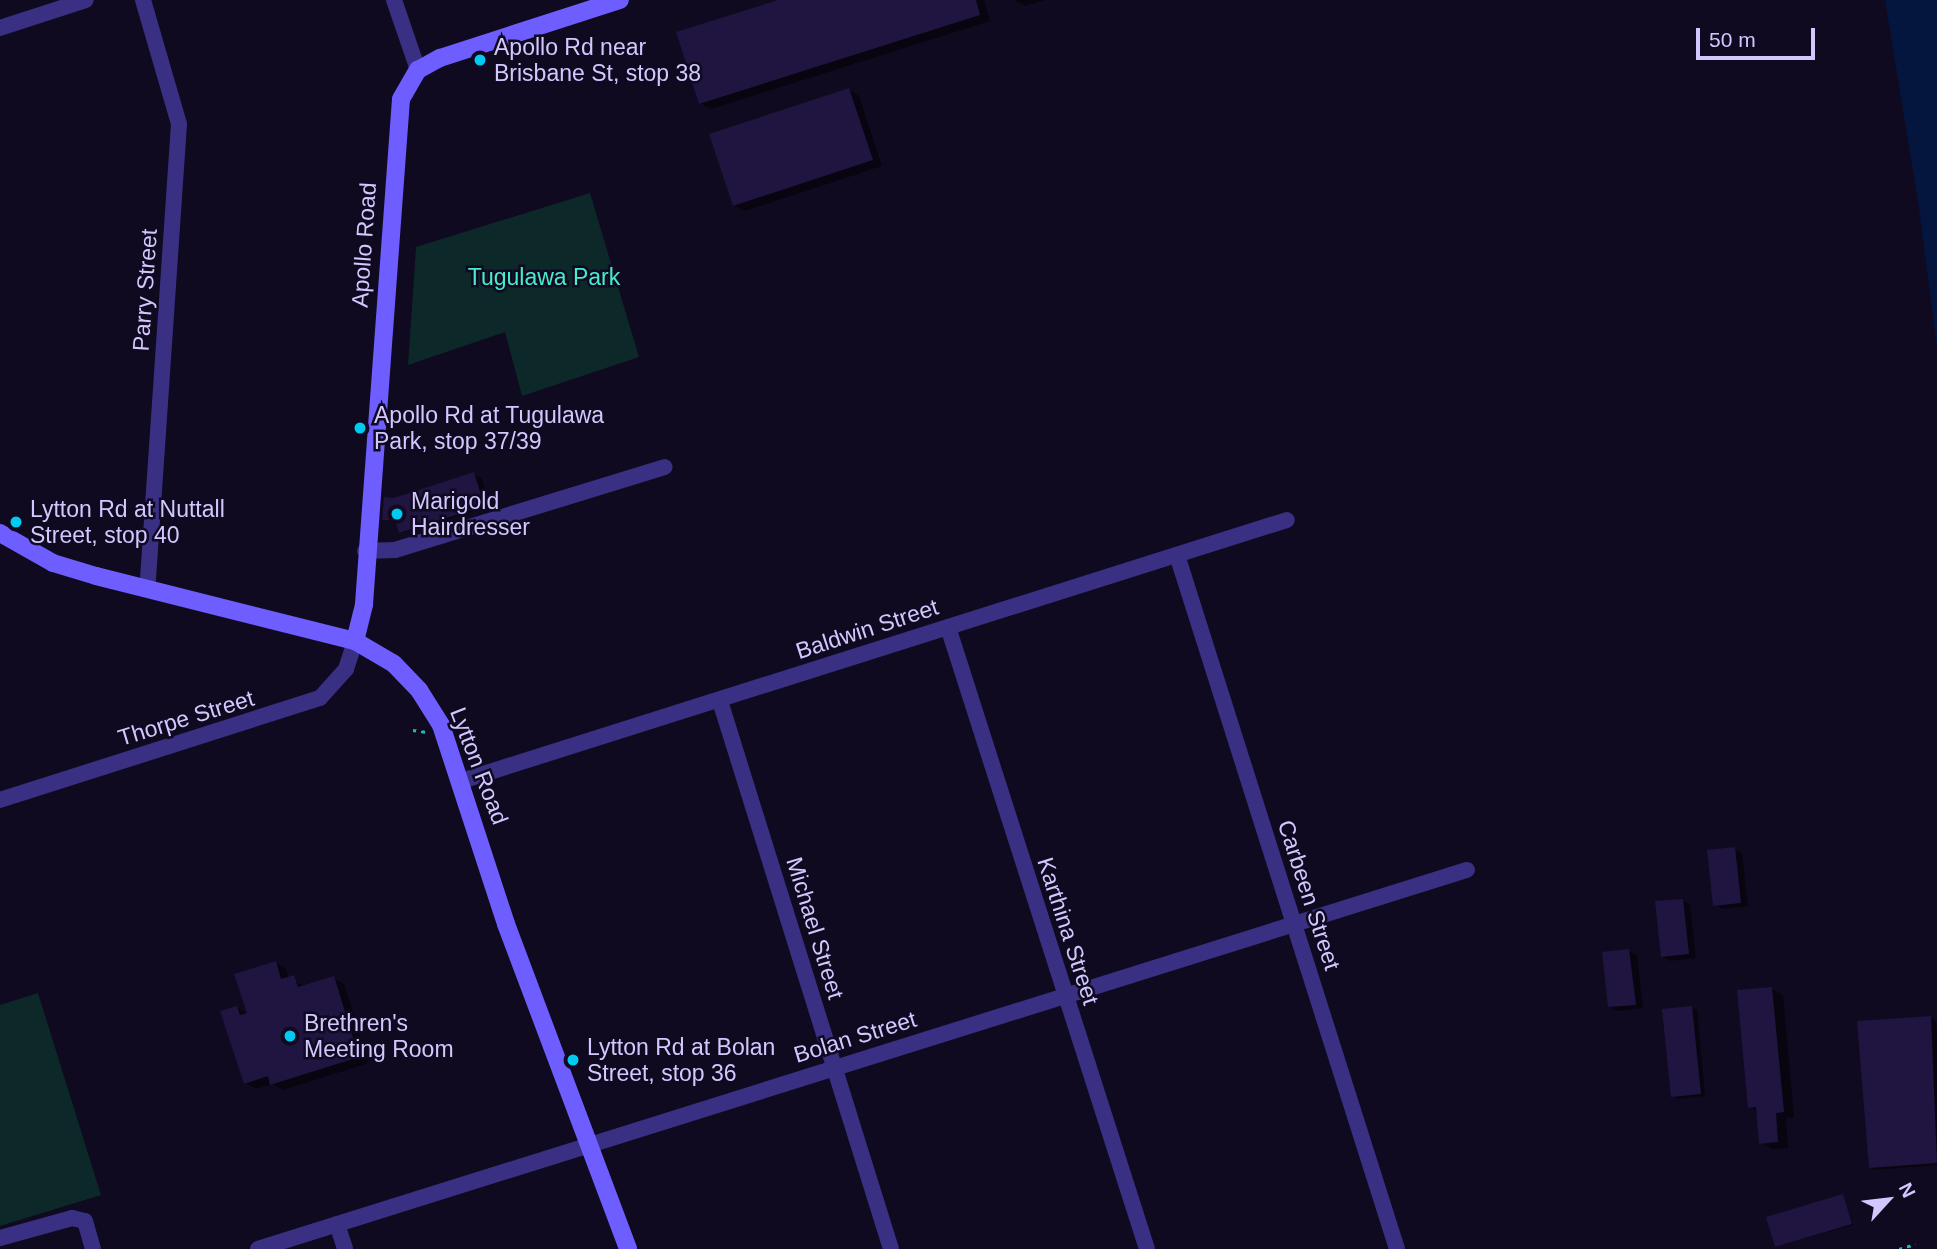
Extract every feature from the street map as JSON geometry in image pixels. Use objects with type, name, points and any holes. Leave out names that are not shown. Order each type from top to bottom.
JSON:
[{"type":"main road","points":[[418,70],[440,58],[620,0]]},
{"type":"main road","name":"Apollo Road","points":[[355,641],[364,604],[365,551],[398,120],[401,99],[418,70]]},
{"type":"main road","name":"Lytton Road","points":[[0,533],[53,563],[355,641],[394,664],[419,690],[441,725],[506,923],[628,1249]]},
{"type":"street","points":[[0,28],[86,0]]},
{"type":"street","name":"Parry Street","points":[[143,0],[179,124],[147,588]]},
{"type":"street","points":[[394,0],[418,70]]},
{"type":"street","points":[[365,551],[396,550],[665,467]]},
{"type":"street","name":"Baldwin Street","points":[[461,781],[1286,520]]},
{"type":"street","name":"Carbeen Street","points":[[1177,555],[1397,1249]]},
{"type":"street","name":"Karthina Street","points":[[948,627],[1147,1249]]},
{"type":"street","name":"Thorpe Street","points":[[0,800],[320,698],[346,670],[355,641]]},
{"type":"street","name":"Michael Street","points":[[720,701],[891,1249]]},
{"type":"street","name":"Bolan Street","points":[[258,1249],[1467,870]]},
{"type":"street","points":[[0,1238],[72,1218],[85,1221],[93,1249]]},
{"type":"street","points":[[337,1224],[345,1249]]},
{"type":"path","points":[[1899,1249],[1915,1244]]},
{"type":"green space","name":"Tugulawa Park","points":[[590,193],[639,357],[522,396],[505,332],[408,365],[416,247]]},
{"type":"green space","points":[[38,993],[101,1195],[0,1226],[0,1005]]},
{"type":"water","points":[[1885,0],[1937,0],[1937,348],[1919,208]]},
{"type":"building","points":[[778,0],[976,0],[980,15],[699,104],[676,32]]},
{"type":"building","points":[[849,88],[873,160],[733,206],[709,134]]},
{"type":"building","points":[[474,472],[482,498],[478,508],[399,533],[395,520],[382,520],[384,497],[394,498]]},
{"type":"building","points":[[1735,847],[1741,903],[1713,906],[1707,850]]},
{"type":"building","points":[[1683,899],[1689,954],[1661,957],[1655,901]]},
{"type":"building","points":[[1629,949],[1636,1005],[1608,1007],[1602,952]]},
{"type":"building","name":"Brethren's Meeting Room","points":[[276,961],[281,979],[294,975],[298,987],[334,976],[359,1057],[270,1085],[268,1076],[244,1084],[220,1011],[237,1006],[240,1015],[247,1013],[234,974]]},
{"type":"building","points":[[1772,987],[1784,1112],[1776,1113],[1778,1142],[1759,1144],[1756,1107],[1748,1108],[1737,990]]},
{"type":"building","points":[[1692,1006],[1701,1094],[1671,1097],[1662,1009]]},
{"type":"building","points":[[1931,1016],[1937,1163],[1869,1168],[1857,1021]]},
{"type":"building","points":[[1843,1194],[1852,1224],[1775,1247],[1766,1217]]},
{"type":"place","name":"Apollo Rd near Brisbane St, stop 38","points":[[480,60]]},
{"type":"place","name":"Apollo Rd at Tugulawa Park, stop 37/39","points":[[360,428]]},
{"type":"place","name":"Marigold Hairdresser","points":[[397,514]]},
{"type":"place","name":"Lytton Rd at Nuttall Street, stop 40","points":[[16,522]]},
{"type":"place","name":"Brethren's Meeting Room","points":[[290,1036]]},
{"type":"place","name":"Lytton Rd at Bolan Street, stop 36","points":[[573,1060]]}]
